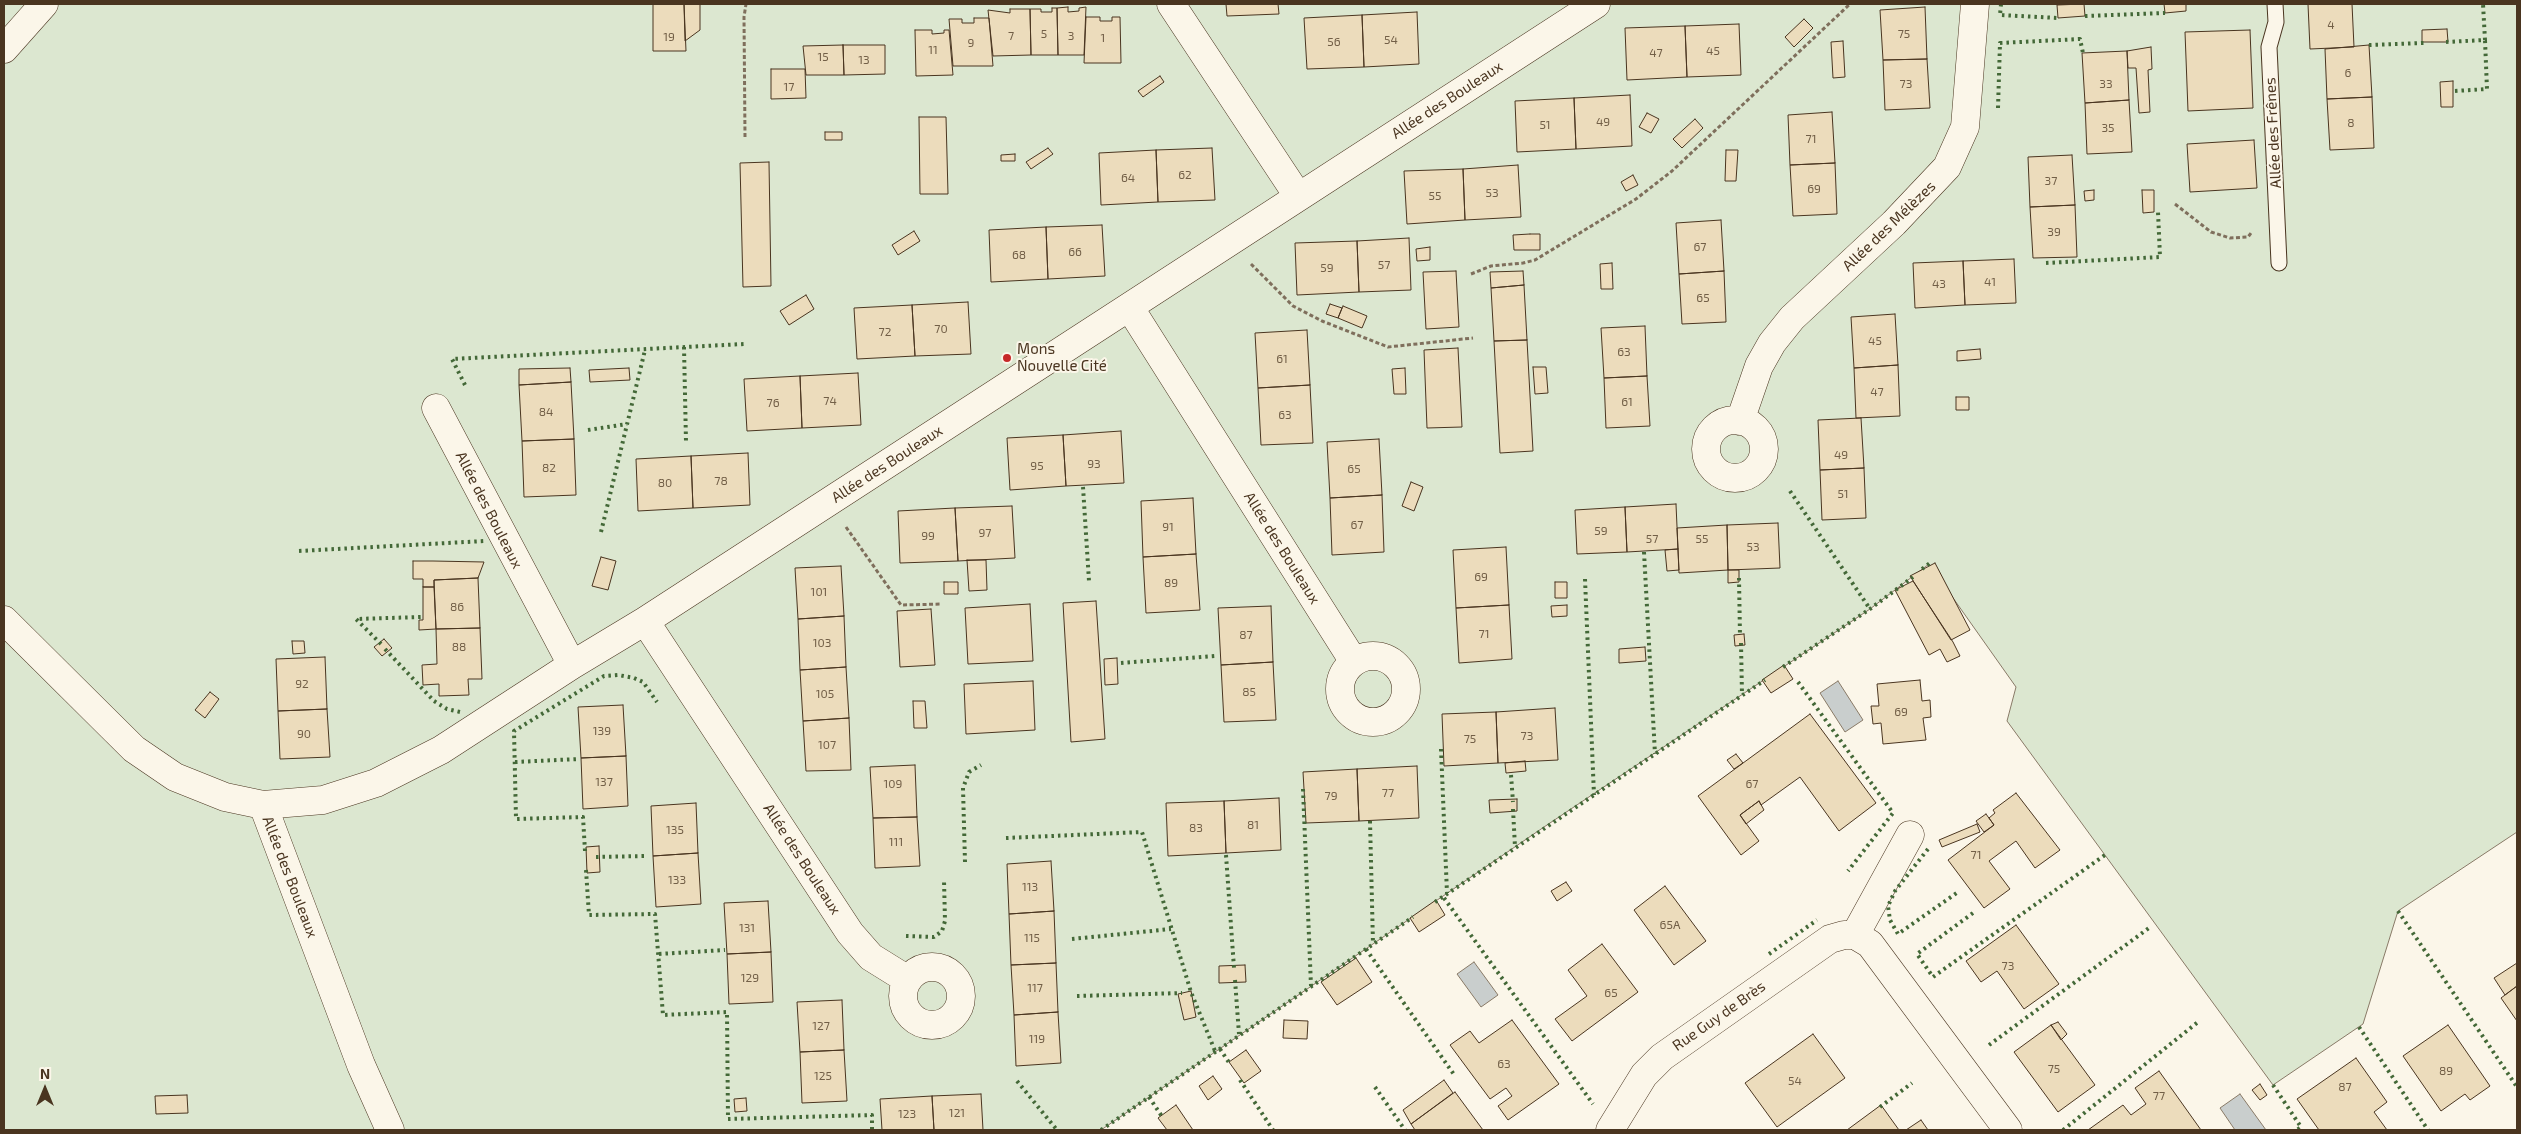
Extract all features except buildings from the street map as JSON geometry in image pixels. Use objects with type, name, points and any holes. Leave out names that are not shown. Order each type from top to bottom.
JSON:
[{"type":"street","points":[[4,49],[44,4]]},
{"type":"street","points":[[1171,4],[1298,196]]},
{"type":"street","name":"Allée des Bouleaux","points":[[390,1130],[358,1056],[263,805],[323,800],[376,783],[441,750],[572,665],[645,621],[1130,308],[1229,241],[1596,4]]},
{"type":"street","name":"Allée des Mélèzes","points":[[1740,420],[1758,366],[1772,343],[1792,318],[1894,223],[1947,168],[1965,127],[1975,4]]},
{"type":"street","name":"Allée des Bouleaux","points":[[1130,308],[1354,662]]},
{"type":"street","name":"Allée des Bouleaux","points":[[436,408],[572,665]]},
{"type":"street","points":[[4,620],[134,749],[174,777],[224,797],[263,805]]},
{"type":"street","name":"Allée des Bouleaux","points":[[645,621],[690,686],[850,933],[871,957],[908,980]]},
{"type":"street","points":[[1910,835],[1854,934],[1870,944],[1882,958],[2008,1130]]},
{"type":"street","name":"Rue Guy de Brès","points":[[1610,1130],[1644,1075],[1662,1056],[1830,938],[1854,934]]},
{"type":"lane","name":"Allée des Frênes","points":[[2275,4],[2276,22],[2269,47],[2279,263]]},
{"type":"path","points":[[745,137],[746,4]]},
{"type":"path","points":[[1471,274],[1491,266],[1535,260],[1574,238],[1648,190],[1672,172],[1850,4]]},
{"type":"path","points":[[2176,204],[2211,232],[2230,238],[2248,237],[2261,222],[2276,190]]},
{"type":"path","points":[[1229,241],[1294,306],[1322,321],[1388,347],[1474,338]]},
{"type":"path","points":[[828,502],[901,605],[942,604]]},
{"type":"green space","points":[[4,4],[2517,4],[2517,832],[2398,911],[2363,1024],[2273,1085],[2007,721],[2016,687],[1929,564],[1870,609],[1544,827],[1101,1130],[4,1130]]},
{"type":"shaded area","points":[[1838,681],[1863,720],[1845,732],[1820,693]]},
{"type":"shaded area","points":[[1474,962],[1498,995],[1481,1007],[1457,974]]},
{"type":"shaded area","points":[[2240,1094],[2266,1130],[2235,1130],[2220,1108]]},
{"type":"hedge","points":[[2001,4],[2000,15],[2058,18]]},
{"type":"hedge","points":[[2446,42],[2485,40],[2483,4]]},
{"type":"hedge","points":[[2085,16],[2165,13]]},
{"type":"hedge","points":[[1998,108],[2000,43],[2080,39],[2083,53]]},
{"type":"hedge","points":[[2455,91],[2487,89],[2485,40]]},
{"type":"hedge","points":[[2369,45],[2424,43]]},
{"type":"hedge","points":[[2046,263],[2160,257],[2158,212]]},
{"type":"hedge","points":[[465,385],[452,359],[744,344]]},
{"type":"hedge","points":[[684,347],[686,442]]},
{"type":"hedge","points":[[601,532],[645,350]]},
{"type":"hedge","points":[[588,430],[627,424]]},
{"type":"hedge","points":[[1083,487],[1089,581]]},
{"type":"hedge","points":[[1790,491],[1870,609]]},
{"type":"hedge","points":[[299,551],[484,541]]},
{"type":"hedge","points":[[1644,552],[1655,754]]},
{"type":"hedge","points":[[1922,569],[1930,563]]},
{"type":"hedge","points":[[1783,667],[1870,609],[1913,577]]},
{"type":"hedge","points":[[1739,578],[1740,636]]},
{"type":"hedge","points":[[1585,579],[1594,795]]},
{"type":"hedge","points":[[381,644],[356,619],[421,617]]},
{"type":"hedge","points":[[1741,643],[1742,695]]},
{"type":"hedge","points":[[385,649],[434,701],[447,709],[460,712]]},
{"type":"hedge","points":[[1121,663],[1215,656]]},
{"type":"hedge","points":[[585,851],[583,817],[516,819],[514,731],[604,676],[618,675],[643,682],[657,702]]},
{"type":"hedge","points":[[1435,902],[1765,680]]},
{"type":"hedge","points":[[1798,682],[1893,813],[1848,871]]},
{"type":"hedge","points":[[1441,749],[1447,893]]},
{"type":"hedge","points":[[515,762],[579,759]]},
{"type":"hedge","points":[[965,862],[963,788],[969,772],[981,765]]},
{"type":"hedge","points":[[1511,775],[1513,802]]},
{"type":"hedge","points":[[1303,789],[1311,986]]},
{"type":"hedge","points":[[1513,809],[1515,847]]},
{"type":"hedge","points":[[1370,821],[1373,944]]},
{"type":"hedge","points":[[1006,838],[1142,832],[1191,992],[1215,1051]]},
{"type":"hedge","points":[[1928,849],[1895,891],[1888,906],[1890,920],[1898,934],[1958,892]]},
{"type":"hedge","points":[[1226,855],[1234,968]]},
{"type":"hedge","points":[[1973,913],[1917,954],[1933,977],[2105,855]]},
{"type":"hedge","points":[[596,857],[646,856]]},
{"type":"hedge","points":[[586,870],[589,915],[655,914],[663,1015],[727,1012],[728,1119],[872,1115],[872,1130]]},
{"type":"hedge","points":[[906,936],[934,937],[942,931],[945,921],[944,880]]},
{"type":"hedge","points":[[1444,898],[1593,1104]]},
{"type":"hedge","points":[[2398,911],[2517,1087]]},
{"type":"hedge","points":[[1101,1130],[1413,917]]},
{"type":"hedge","points":[[1769,954],[1817,920]]},
{"type":"hedge","points":[[1989,1045],[2149,928]]},
{"type":"hedge","points":[[1072,939],[1171,929]]},
{"type":"hedge","points":[[1366,949],[1455,1076]]},
{"type":"hedge","points":[[659,954],[725,950]]},
{"type":"hedge","points":[[1235,980],[1239,1034]]},
{"type":"hedge","points":[[1077,996],[1182,993]]},
{"type":"hedge","points":[[2063,1130],[2198,1022]]},
{"type":"hedge","points":[[2359,1027],[2428,1130]]},
{"type":"hedge","points":[[1220,1049],[1230,1064]]},
{"type":"hedge","points":[[1240,1080],[1273,1130]]},
{"type":"hedge","points":[[1017,1081],[1057,1130]]},
{"type":"hedge","points":[[1880,1107],[1912,1083]]},
{"type":"hedge","points":[[2273,1085],[2301,1127],[2297,1130]]},
{"type":"hedge","points":[[1375,1087],[1405,1130]]},
{"type":"hedge","points":[[1149,1097],[1163,1118]]},
{"type":"place","name":"Mons Nouvelle Cité","points":[[1007,358]]}]
